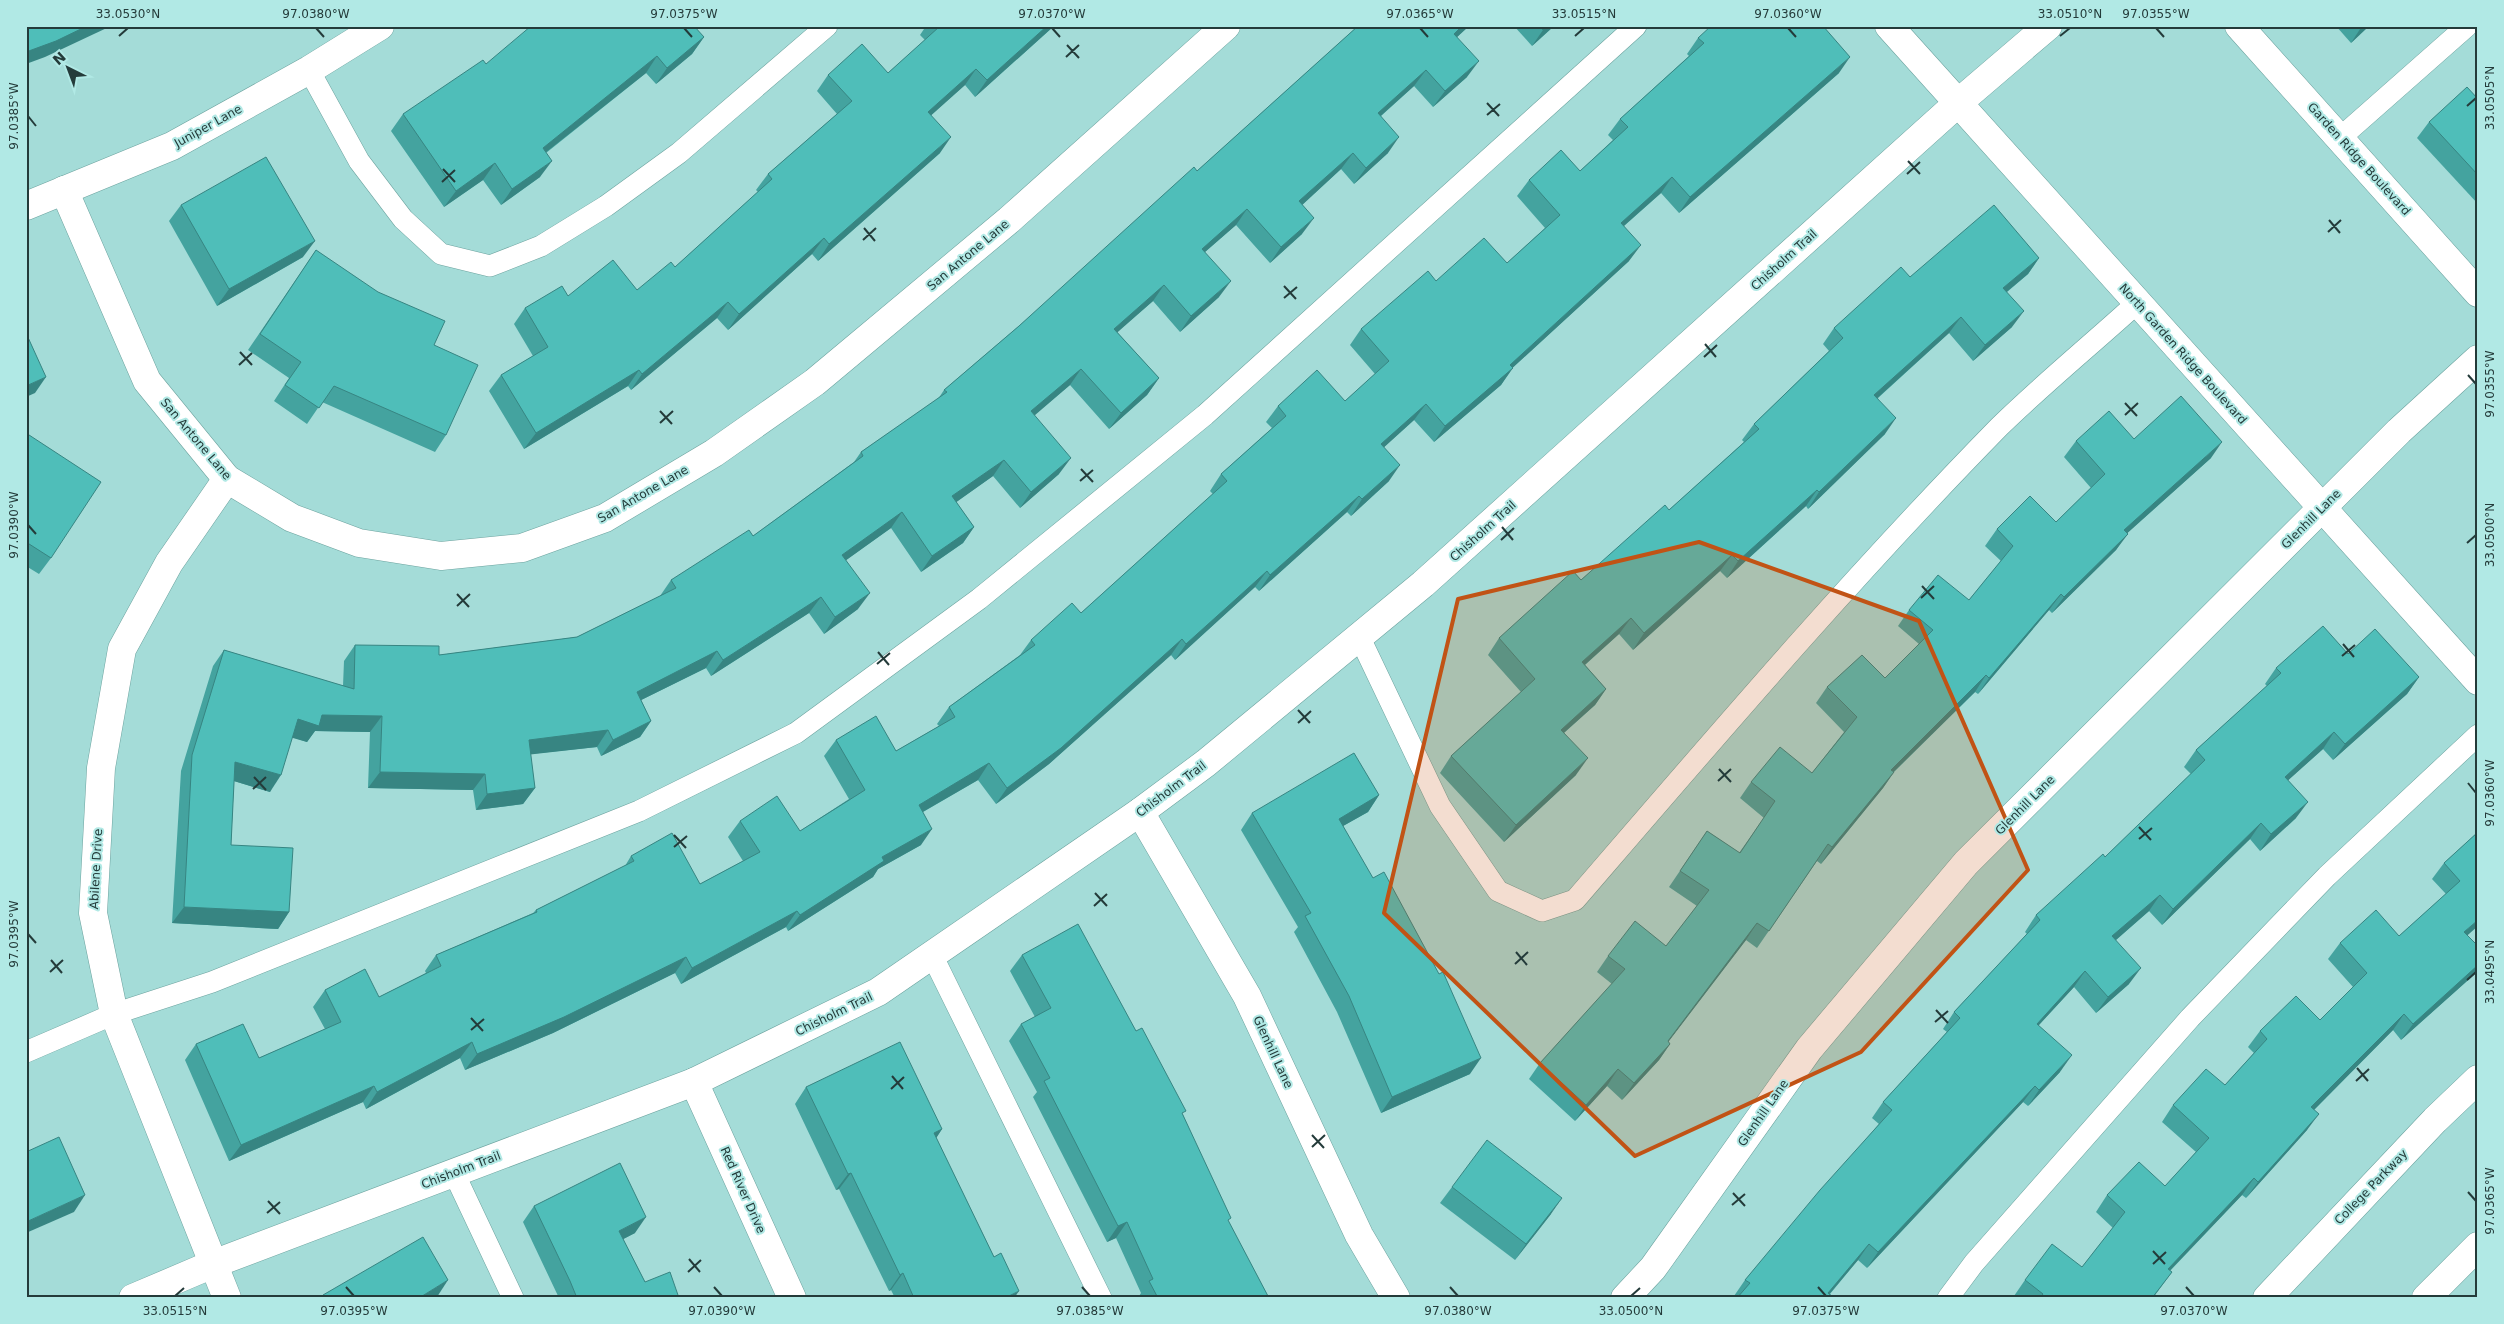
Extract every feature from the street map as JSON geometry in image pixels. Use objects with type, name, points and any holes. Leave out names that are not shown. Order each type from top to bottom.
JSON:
[{"type":"street","name":"Juniper Lane","points":[[26,206],[172,146],[309,70],[380,26]]},
{"type":"street","name":"San Antone Lane","points":[[64,190],[147,381],[227,480],[292,518],[359,543],[441,556],[522,548],[605,518],[714,453],[814,382],[1009,220],[1226,26]]},
{"type":"street","name":"North Garden Ridge Boulevard","points":[[1889,26],[2478,681]]},
{"type":"street","name":"Chisholm Trail","points":[[133,1298],[213,1264],[694,1082],[878,992],[1140,812],[1206,763],[1423,584],[1958,103],[2048,26]]},
{"type":"street","name":"Garden Ridge Boulevard","points":[[2239,26],[2478,292]]},
{"type":"street","name":"Glenhill Lane","points":[[1625,1298],[1653,1268],[1809,1049],[1966,864],[2399,431],[2478,359]]},
{"type":"street","name":"Abilene Drive","points":[[227,480],[169,563],[122,649],[101,768],[93,913],[114,1014],[227,1298]]},
{"type":"street","name":"Glenhill Lane","points":[[1140,812],[1247,996],[1359,1235],[1396,1298]]},
{"type":"street","name":"College Parkway","points":[[2267,1298],[2435,1120],[2478,1079]]},
{"type":"street","name":"Red River Drive","points":[[694,1082],[792,1298]]},
{"type":"street","points":[[2426,1298],[2478,1246]]},
{"type":"lane","points":[[309,70],[359,161],[403,219],[441,254],[490,266],[541,246],[620,195],[679,153],[826,26]]},
{"type":"lane","points":[[26,1052],[114,1014],[212,982],[639,811],[796,733],[979,599],[1204,415],[1636,26]]},
{"type":"lane","points":[[2340,138],[2467,26]]},
{"type":"lane","points":[[1359,636],[1440,806],[1498,892],[1542,911],[1575,900],[1757,690],[1897,534],[2001,426],[2137,303]]},
{"type":"lane","points":[[1948,1298],[1974,1262],[2190,1018],[2328,876],[2478,735]]},
{"type":"lane","points":[[932,955],[1101,1298]]},
{"type":"lane","points":[[454,1173],[513,1298]]},
{"type":"highlighted area","points":[[1699,542],[1919,621],[2028,870],[1861,1052],[1635,1156],[1384,913],[1458,599]]},
{"type":"building","points":[[26,26],[87,26],[56,41],[26,52]]},
{"type":"building","points":[[531,26],[694,26],[704,37],[667,68],[657,56],[543,148],[552,161],[512,189],[495,163],[456,191],[403,114],[483,60],[486,64]]},
{"type":"building","points":[[938,26],[1047,26],[987,80],[976,69],[928,112],[951,137],[829,244],[824,238],[739,314],[728,302],[642,374],[639,370],[536,433],[501,375],[548,347],[525,308],[562,286],[568,296],[613,260],[637,290],[671,262],[675,267],[772,179],[768,174],[852,101],[828,75],[862,44],[888,73]]},
{"type":"building","points":[[1358,26],[1462,26],[1454,34],[1479,61],[1445,91],[1426,70],[1378,113],[1399,137],[1366,168],[1353,153],[1299,201],[1314,218],[1281,247],[1247,209],[1202,249],[1231,281],[1191,316],[1164,285],[1114,329],[1159,378],[1121,413],[1081,369],[1031,411],[1071,458],[1031,492],[1004,460],[952,496],[974,527],[932,556],[902,512],[842,555],[870,593],[835,617],[821,597],[723,660],[717,651],[637,692],[651,721],[613,740],[608,730],[529,740],[535,788],[487,794],[485,774],[380,772],[382,716],[322,715],[319,726],[298,719],[281,775],[235,762],[231,845],[293,848],[289,912],[184,907],[192,755],[224,650],[354,689],[355,645],[439,646],[439,655],[577,637],[676,588],[671,580],[749,530],[753,536],[863,456],[861,452],[947,392],[944,390],[1019,326],[1194,167],[1197,171]]},
{"type":"building","points":[[1711,26],[1823,26],[1850,57],[1690,197],[1672,177],[1621,223],[1641,245],[1510,365],[1513,368],[1445,426],[1426,404],[1381,444],[1400,465],[1362,499],[1359,496],[1270,575],[1267,571],[1186,644],[1182,639],[1061,748],[1007,788],[989,763],[919,805],[932,829],[882,857],[884,861],[800,915],[797,911],[692,968],[686,957],[564,1017],[477,1054],[472,1042],[377,1092],[374,1086],[241,1145],[196,1044],[243,1024],[259,1058],[341,1022],[325,990],[365,969],[379,997],[441,966],[436,955],[537,912],[536,910],[634,861],[631,856],[672,833],[700,884],[760,852],[740,821],[777,796],[800,831],[865,790],[836,740],[876,716],[896,751],[955,717],[949,707],[1035,645],[1031,640],[1072,603],[1081,613],[1227,481],[1221,474],[1286,416],[1278,406],[1317,370],[1345,401],[1389,361],[1361,329],[1428,271],[1436,281],[1484,238],[1507,263],[1560,215],[1529,180],[1561,150],[1580,171],[1628,127],[1620,119],[1704,43],[1698,38]]},
{"type":"building","points":[[2467,87],[2478,99],[2478,175],[2429,122]]},
{"type":"building","points":[[266,157],[315,241],[229,289],[181,205]]},
{"type":"building","points":[[1994,205],[2039,258],[2003,288],[2024,311],[1985,345],[1961,317],[1874,395],[1896,418],[1819,492],[1817,490],[1738,561],[1732,555],[1644,633],[1631,618],[1582,662],[1606,689],[1561,730],[1588,758],[1516,825],[1451,756],[1535,679],[1499,638],[1573,571],[1581,580],[1665,505],[1669,510],[1759,429],[1754,424],[1843,338],[1834,328],[1901,267],[1910,277]]},
{"type":"building","points":[[316,250],[378,292],[445,321],[434,345],[478,365],[446,435],[334,386],[319,408],[285,385],[301,362],[260,334]]},
{"type":"building","points":[[26,333],[46,377],[26,386]]},
{"type":"building","points":[[2181,396],[2222,442],[2124,530],[2128,534],[2064,597],[2061,594],[1989,678],[1986,675],[1891,770],[1894,772],[1832,847],[1828,844],[1769,931],[1757,923],[1668,1041],[1670,1044],[1634,1083],[1618,1069],[1586,1105],[1540,1063],[1625,969],[1608,956],[1635,921],[1666,946],[1709,890],[1680,871],[1707,831],[1740,853],[1775,801],[1751,782],[1780,747],[1812,773],[1857,717],[1827,687],[1862,655],[1885,678],[1933,630],[1909,610],[1938,575],[1969,600],[2013,546],[1997,529],[2030,496],[2056,522],[2105,474],[2076,441],[2109,411],[2134,439]]},
{"type":"building","points":[[26,433],[101,482],[51,558],[26,542]]},
{"type":"building","points":[[2323,626],[2348,654],[2375,629],[2419,677],[2345,744],[2334,732],[2285,777],[2308,802],[2271,834],[2261,823],[2173,909],[2160,895],[2112,936],[2141,968],[2108,997],[2085,971],[2037,1024],[2072,1055],[2039,1090],[2035,1086],[1878,1252],[1869,1244],[1828,1293],[1834,1298],[1737,1298],[1750,1283],[1745,1280],[1820,1190],[1892,1110],[1883,1102],[1960,1018],[1954,1012],[2040,920],[2036,915],[2103,854],[2105,857],[2205,760],[2196,750],[2281,673],[2276,668]]},
{"type":"building","points":[[1354,753],[1379,795],[1339,819],[1373,878],[1384,872],[1439,974],[1443,972],[1481,1058],[1392,1097],[1349,996],[1305,916],[1311,913],[1252,813]]},
{"type":"building","points":[[2478,832],[2478,920],[2464,932],[2478,946],[2478,965],[2413,1024],[2404,1014],[2311,1107],[2319,1114],[2258,1182],[2254,1178],[2168,1269],[2172,1272],[2152,1298],[2040,1298],[2043,1294],[2025,1280],[2052,1244],[2082,1267],[2125,1212],[2107,1195],[2139,1162],[2165,1186],[2209,1138],[2173,1105],[2206,1069],[2225,1085],[2267,1039],[2260,1031],[2296,996],[2320,1020],[2367,973],[2340,943],[2376,910],[2399,936],[2460,881],[2444,863]]},
{"type":"building","points":[[1078,924],[1136,1031],[1142,1028],[1186,1111],[1182,1113],[1231,1218],[1228,1220],[1269,1298],[1158,1298],[1149,1281],[1153,1279],[1127,1222],[1118,1226],[1044,1081],[1050,1078],[1021,1024],[1051,1008],[1022,955]]},
{"type":"building","points":[[900,1042],[942,1129],[934,1133],[994,1257],[1001,1253],[1019,1291],[1005,1298],[914,1298],[903,1273],[900,1275],[851,1173],[848,1174],[806,1087]]},
{"type":"building","points":[[59,1137],[85,1195],[26,1222],[26,1152]]},
{"type":"building","points":[[1487,1140],[1562,1198],[1526,1244],[1452,1187]]},
{"type":"building","points":[[620,1163],[646,1217],[619,1231],[645,1282],[670,1272],[679,1298],[577,1298],[534,1206]]},
{"type":"building","points":[[423,1237],[448,1280],[419,1298],[325,1298],[323,1295]]}]
